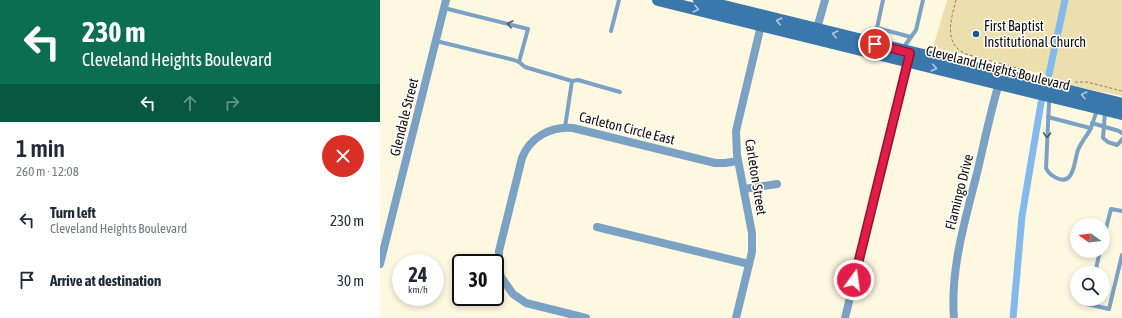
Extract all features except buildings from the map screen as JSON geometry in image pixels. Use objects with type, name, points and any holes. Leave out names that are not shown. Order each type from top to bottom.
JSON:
[{"type":"street","name":"Cleveland Heights Boulevard","points":[[658,0],[727,8]]},
{"type":"street","name":"Cleveland Heights Boulevard","points":[[699,0],[727,8],[762,21],[907,55],[1052,92],[1101,106],[1122,114]]},
{"type":"street","points":[[816,34],[825,0]]},
{"type":"street","name":"Glendale Street","points":[[380,264],[445,4]]},
{"type":"street","name":"Carleton Street","points":[[736,318],[752,252],[752,233],[737,155],[736,131],[762,21]]},
{"type":"street","points":[[845,318],[907,55]]},
{"type":"street","name":"Flamingo Drive","points":[[954,318],[953,292],[957,256],[1001,79]]},
{"type":"street","name":"Cleveland Heights Boulevard","points":[[1101,106],[1122,104]]},
{"type":"street","name":"Carleton Circle East","points":[[586,318],[526,303],[513,294],[507,287],[499,268],[498,258],[510,204],[525,151],[532,141],[552,129],[566,127],[715,163],[725,163],[738,160]]},
{"type":"street","points":[[744,189],[777,184]]},
{"type":"street","points":[[597,227],[749,264]]},
{"type":"lane","points":[[611,31],[619,0]]},
{"type":"lane","points":[[883,0],[877,28],[911,37]]},
{"type":"lane","points":[[907,55],[906,44],[916,30],[923,0]]},
{"type":"lane","points":[[445,4],[528,29],[519,62]]},
{"type":"lane","points":[[436,41],[519,62],[525,67],[572,81],[578,80],[620,92]]},
{"type":"lane","points":[[566,127],[572,81]]},
{"type":"lane","points":[[1052,92],[1049,103],[1046,168],[1048,173],[1054,178],[1065,179],[1071,174],[1079,149],[1101,106]]},
{"type":"lane","points":[[1101,106],[1103,138],[1105,141],[1117,145],[1122,139]]},
{"type":"lane","points":[[1048,117],[1090,128]]},
{"type":"lane","points":[[1092,123],[1122,133]]},
{"type":"lane","points":[[1108,218],[1111,208],[1122,211]]},
{"type":"lane","points":[[1110,305],[1122,255]]},
{"type":"lane","points":[[1096,306],[1109,309],[1110,306]]},
{"type":"path","points":[[956,0],[950,30],[956,47],[965,54],[1011,65],[1029,72]]},
{"type":"path","points":[[1072,82],[1087,82],[1122,91]]},
{"type":"shaded area","points":[[947,0],[1122,0],[1122,96],[1050,81],[1051,76],[933,47]]},
{"type":"waterway","points":[[1049,74],[1065,0]]},
{"type":"waterway","points":[[1013,318],[1022,216],[1041,103]]},
{"type":"place","name":"First Baptist Institutional Church","points":[[976,34]]},
{"type":"route","points":[[854,280],[910,53],[875,44]]}]
